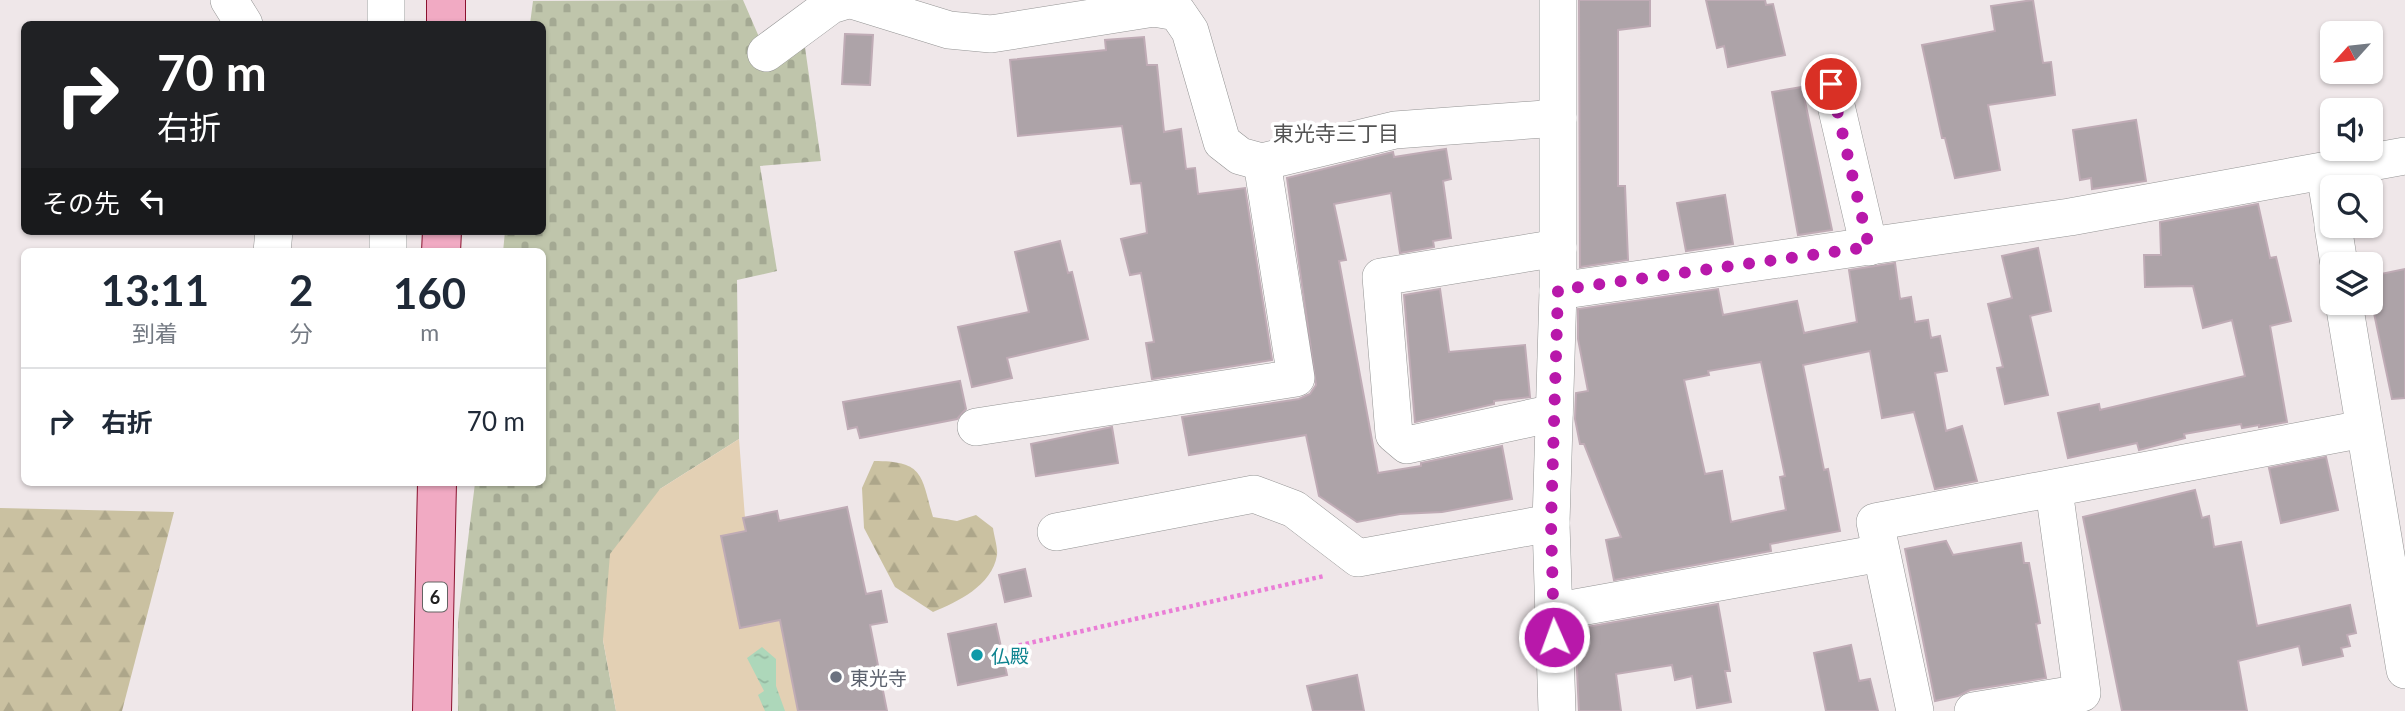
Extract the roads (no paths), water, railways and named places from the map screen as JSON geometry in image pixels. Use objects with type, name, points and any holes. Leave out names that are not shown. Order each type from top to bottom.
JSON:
[{"type":"main road","points":[[446,0],[446,21]]},
{"type":"main road","name":"6","points":[[432,711],[437,486]]},
{"type":"street","points":[[229,0],[242,21]]},
{"type":"street","points":[[386,0],[386,21]]},
{"type":"street","points":[[766,53],[831,5],[847,0]]},
{"type":"street","points":[[852,0],[949,30],[991,34],[1154,8],[1177,12],[1190,31],[1222,142],[1240,156],[1262,162],[1395,130],[1558,118]]},
{"type":"street","points":[[1557,711],[1551,523],[1558,290],[1558,0]]},
{"type":"street","points":[[1831,84],[1869,247]]},
{"type":"street","points":[[1558,290],[2070,217],[2405,156]]},
{"type":"street","points":[[976,427],[1296,377],[1262,162]]},
{"type":"street","points":[[1554,413],[1407,445],[1394,434],[1381,277],[1558,248]]},
{"type":"street","points":[[2346,315],[2363,429],[2391,495],[2405,670]]},
{"type":"street","points":[[1915,711],[1874,522],[2054,490],[2363,429]]},
{"type":"street","points":[[1973,711],[2082,694],[2054,490]]},
{"type":"street","points":[[1055,532],[1254,494],[1294,509],[1358,558],[1551,523]]},
{"type":"street","points":[[1553,612],[1881,553]]},
{"type":"water","points":[[762,647],[776,659],[776,686],[785,711],[765,711],[758,695],[764,691],[747,658]]},
{"type":"place","name":"仏殿","points":[[977,655]]},
{"type":"place","name":"東光寺","points":[[836,677]]},
{"type":"district","name":"東光寺三丁目","points":[[1336,132]]}]
